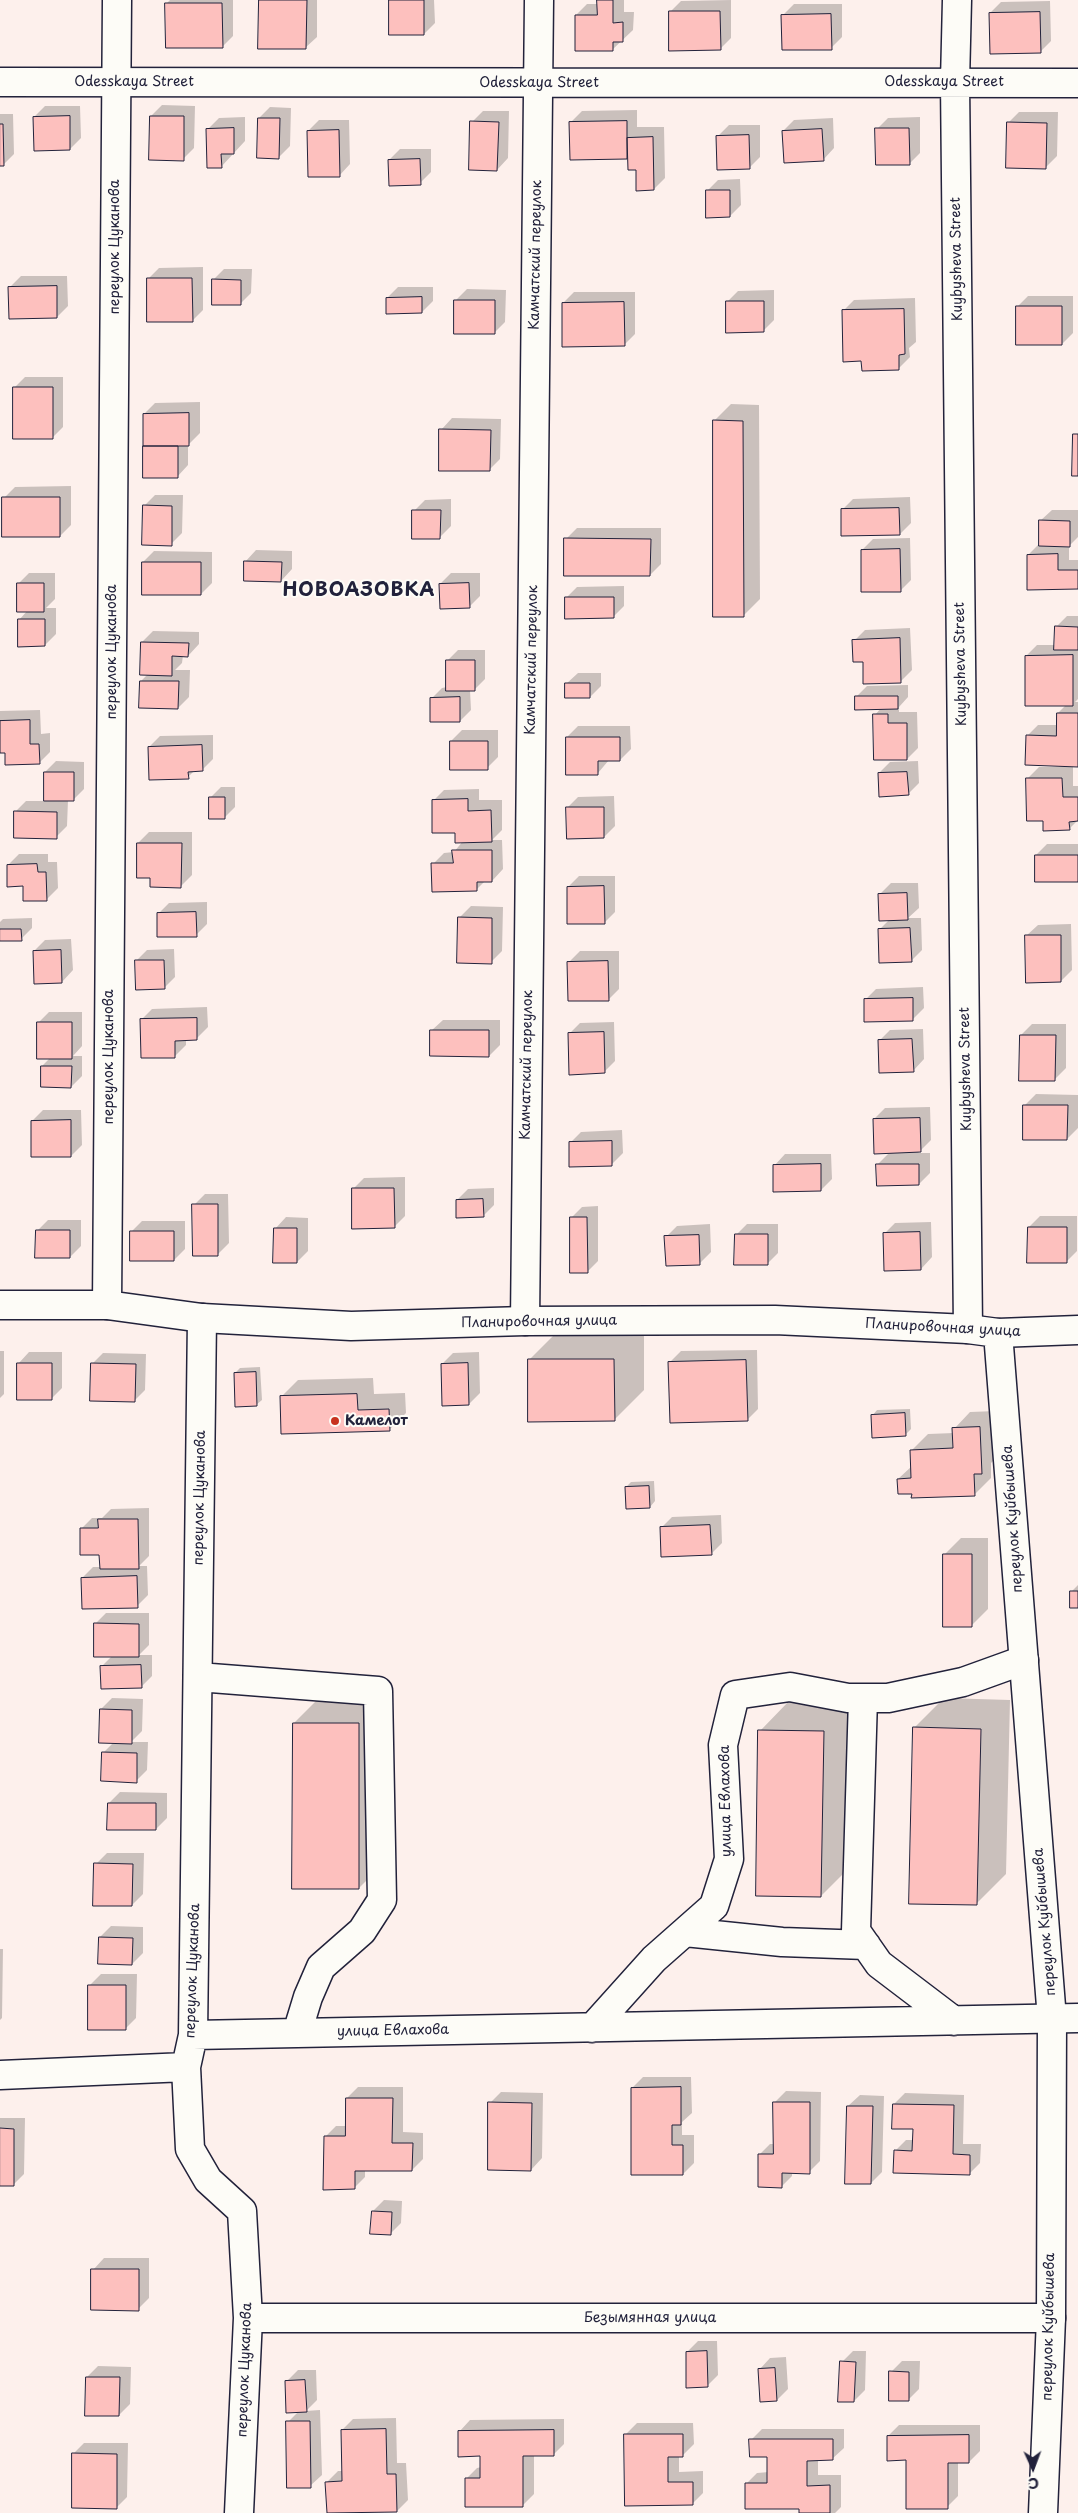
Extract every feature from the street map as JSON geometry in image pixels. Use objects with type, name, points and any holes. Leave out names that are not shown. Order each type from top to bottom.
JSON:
[{"type":"street","name":"переулок Цуканова","points":[[107,1305],[117,0]]},
{"type":"street","name":"Камчатский переулок","points":[[525,1321],[539,0]]},
{"type":"street","name":"Kuybysheva Street","points":[[957,0],[955,82],[968,1329]]},
{"type":"street","name":"Odesskaya Street","points":[[0,82],[1078,83]]},
{"type":"street","name":"Планировочная улица","points":[[0,1305],[107,1305],[202,1318],[351,1326],[525,1321],[776,1320],[968,1329],[998,1333],[1078,1330]]},
{"type":"street","name":"переулок Цуканова","points":[[202,1318],[193,2034],[186,2067],[190,2149],[208,2180],[242,2211],[248,2318],[239,2513]]},
{"type":"street","name":"переулок Куйбышева","points":[[998,1333],[1024,1660],[1065,2019],[1043,2513]]},
{"type":"street","name":"улица Евлахова","points":[[592,2028],[654,1959],[714,1906],[729,1859],[723,1745],[735,1695],[790,1687],[848,1698],[888,1698],[962,1682],[1024,1660]]},
{"type":"street","points":[[198,1677],[378,1691],[382,1900],[362,1931],[321,1966],[308,1997],[297,2033]]},
{"type":"street","points":[[863,1698],[856,1931],[879,1964],[954,2021]]},
{"type":"street","points":[[685,1932],[782,1942],[866,1945]]},
{"type":"street","name":"улица Евлахова","points":[[193,2034],[1065,2019]]},
{"type":"street","points":[[0,2075],[186,2067]]},
{"type":"street","name":"Безымянная улица","points":[[248,2318],[1051,2318]]},
{"type":"building","points":[[259,0],[307,0],[306,49],[258,49]]},
{"type":"building","points":[[389,0],[424,0],[424,35],[389,35]]},
{"type":"building","points":[[597,0],[613,0],[613,23],[623,22],[623,42],[613,42],[613,51],[575,51],[575,15],[597,15]]},
{"type":"building","points":[[165,3],[222,3],[223,48],[166,48]]},
{"type":"building","points":[[669,11],[720,11],[721,50],[669,51]]},
{"type":"building","points":[[1040,12],[1041,53],[990,54],[989,13]]},
{"type":"building","points":[[831,14],[832,50],[782,50],[781,15]]},
{"type":"building","points":[[70,116],[70,150],[34,151],[33,117]]},
{"type":"building","points":[[150,116],[184,116],[184,161],[149,160]]},
{"type":"building","points":[[258,118],[280,118],[279,159],[257,158]]},
{"type":"building","points":[[470,121],[499,122],[497,171],[469,170]]},
{"type":"building","points":[[627,121],[627,159],[570,160],[569,122]]},
{"type":"building","points":[[1007,122],[1047,123],[1046,169],[1006,168]]},
{"type":"building","points":[[0,124],[3,124],[4,166],[0,166]]},
{"type":"building","points":[[234,128],[234,154],[221,154],[222,168],[207,168],[206,129]]},
{"type":"building","points":[[875,128],[909,128],[910,165],[876,165]]},
{"type":"building","points":[[822,129],[824,161],[784,163],[782,131]]},
{"type":"building","points":[[339,130],[340,177],[308,177],[307,131]]},
{"type":"building","points":[[749,135],[750,169],[717,170],[716,136]]},
{"type":"building","points":[[653,137],[654,190],[636,191],[636,170],[628,170],[627,138]]},
{"type":"building","points":[[420,159],[421,185],[389,186],[388,160]]},
{"type":"building","points":[[706,190],[730,190],[730,217],[706,218]]},
{"type":"building","points":[[147,278],[192,278],[193,322],[147,322]]},
{"type":"building","points":[[212,279],[241,280],[241,305],[212,305]]},
{"type":"building","points":[[57,286],[57,318],[9,319],[8,287]]},
{"type":"building","points":[[422,297],[422,313],[386,314],[386,298]]},
{"type":"building","points":[[454,300],[495,300],[495,334],[454,334]]},
{"type":"building","points":[[726,301],[764,301],[764,332],[726,333]]},
{"type":"building","points":[[624,302],[625,346],[562,347],[562,303]]},
{"type":"building","points":[[1016,306],[1062,306],[1062,345],[1016,345]]},
{"type":"building","points":[[904,309],[905,354],[899,355],[899,370],[862,371],[861,361],[843,362],[842,310]]},
{"type":"building","points":[[13,387],[53,387],[53,439],[13,439]]},
{"type":"building","points":[[189,413],[189,446],[143,446],[143,414]]},
{"type":"building","points":[[713,420],[743,421],[744,617],[713,617]]},
{"type":"building","points":[[439,429],[491,430],[490,471],[439,471]]},
{"type":"building","points":[[1073,434],[1078,434],[1078,476],[1072,476]]},
{"type":"building","points":[[143,446],[178,446],[178,478],[143,478]]},
{"type":"building","points":[[2,497],[60,497],[60,537],[2,537]]},
{"type":"building","points":[[143,505],[172,506],[172,546],[142,545]]},
{"type":"building","points":[[899,508],[900,535],[841,536],[841,509]]},
{"type":"building","points":[[412,510],[441,510],[440,539],[412,539]]},
{"type":"building","points":[[1039,520],[1070,521],[1070,547],[1039,546]]},
{"type":"building","points":[[564,538],[651,539],[650,576],[564,576]]},
{"type":"building","points":[[900,549],[901,592],[861,592],[861,550]]},
{"type":"building","points":[[1058,554],[1058,570],[1078,570],[1078,589],[1027,590],[1027,555]]},
{"type":"building","points":[[244,561],[282,562],[281,582],[244,581]]},
{"type":"building","points":[[142,562],[201,562],[201,595],[142,595]]},
{"type":"building","points":[[17,583],[44,583],[44,612],[17,612]]},
{"type":"building","points":[[469,583],[470,608],[440,609],[439,584]]},
{"type":"building","points":[[565,597],[614,597],[614,618],[565,619]]},
{"type":"building","points":[[18,619],[45,619],[45,646],[18,647]]},
{"type":"building","points":[[1055,626],[1078,627],[1078,650],[1054,650]]},
{"type":"building","points":[[900,638],[901,683],[863,684],[863,662],[853,662],[852,640]]},
{"type":"building","points":[[141,642],[189,643],[188,657],[172,656],[172,676],[140,675]]},
{"type":"building","points":[[1073,655],[1073,706],[1025,706],[1025,656]]},
{"type":"building","points":[[446,660],[475,660],[475,691],[446,691]]},
{"type":"building","points":[[140,681],[179,681],[178,709],[139,708]]},
{"type":"building","points":[[565,683],[590,683],[590,698],[565,698]]},
{"type":"building","points":[[855,696],[898,696],[898,709],[855,710]]},
{"type":"building","points":[[460,697],[460,722],[430,722],[430,698]]},
{"type":"building","points":[[1057,713],[1078,713],[1078,767],[1025,765],[1026,735],[1056,736]]},
{"type":"building","points":[[873,714],[888,714],[888,723],[907,723],[907,760],[874,760]]},
{"type":"building","points":[[30,720],[30,744],[39,744],[40,764],[5,765],[5,753],[0,753],[0,721]]},
{"type":"building","points":[[566,737],[620,737],[620,761],[598,761],[598,775],[566,775]]},
{"type":"building","points":[[450,741],[488,741],[488,770],[450,770]]},
{"type":"building","points":[[202,745],[203,771],[188,772],[189,779],[149,780],[148,747]]},
{"type":"building","points":[[44,772],[74,772],[74,801],[44,801]]},
{"type":"building","points":[[907,772],[909,795],[879,797],[878,773]]},
{"type":"building","points":[[1026,778],[1062,778],[1063,797],[1078,797],[1078,821],[1069,822],[1070,830],[1043,831],[1043,821],[1027,821]]},
{"type":"building","points":[[209,797],[225,797],[225,819],[209,819]]},
{"type":"building","points":[[468,799],[468,811],[491,810],[492,842],[455,843],[455,833],[432,833],[432,800]]},
{"type":"building","points":[[566,807],[604,807],[604,838],[567,839]]},
{"type":"building","points":[[14,811],[57,812],[57,839],[14,838]]},
{"type":"building","points":[[137,843],[182,843],[181,888],[150,887],[150,878],[137,878]]},
{"type":"building","points":[[452,850],[492,850],[492,882],[477,882],[477,891],[432,892],[431,863],[453,863]]},
{"type":"building","points":[[1035,855],[1078,855],[1078,882],[1035,882]]},
{"type":"building","points":[[37,864],[38,872],[46,872],[47,901],[23,901],[23,886],[7,887],[7,865]]},
{"type":"building","points":[[604,886],[605,924],[567,924],[567,887]]},
{"type":"building","points":[[907,893],[908,920],[879,921],[878,894]]},
{"type":"building","points":[[196,912],[197,937],[157,937],[157,913]]},
{"type":"building","points":[[458,917],[492,918],[492,964],[457,963]]},
{"type":"building","points":[[910,928],[912,962],[879,963],[878,929]]},
{"type":"building","points":[[0,929],[21,929],[22,941],[0,941]]},
{"type":"building","points":[[1025,935],[1061,935],[1061,982],[1026,983]]},
{"type":"building","points":[[61,950],[62,983],[34,984],[33,951]]},
{"type":"building","points":[[135,960],[164,960],[165,989],[136,990]]},
{"type":"building","points":[[608,961],[609,1001],[568,1001],[567,962]]},
{"type":"building","points":[[913,998],[913,1021],[864,1022],[864,999]]},
{"type":"building","points":[[197,1018],[197,1040],[175,1041],[175,1058],[141,1058],[140,1019]]},
{"type":"building","points":[[37,1022],[72,1022],[72,1059],[37,1059]]},
{"type":"building","points":[[430,1030],[489,1030],[489,1057],[430,1056]]},
{"type":"building","points":[[604,1032],[605,1073],[569,1075],[568,1033]]},
{"type":"building","points":[[1020,1035],[1056,1035],[1055,1081],[1019,1081]]},
{"type":"building","points":[[912,1039],[914,1072],[879,1073],[878,1040]]},
{"type":"building","points":[[41,1066],[72,1066],[71,1088],[41,1087]]},
{"type":"building","points":[[1023,1105],[1068,1105],[1067,1140],[1023,1140]]},
{"type":"building","points":[[920,1118],[921,1152],[874,1154],[873,1119]]},
{"type":"building","points":[[71,1120],[71,1157],[31,1157],[31,1121]]},
{"type":"building","points":[[612,1141],[612,1166],[569,1167],[569,1142]]},
{"type":"building","points":[[821,1164],[821,1191],[773,1192],[773,1165]]},
{"type":"building","points":[[876,1164],[919,1164],[919,1185],[877,1186]]},
{"type":"building","points":[[352,1188],[394,1188],[395,1228],[352,1229]]},
{"type":"building","points":[[483,1199],[484,1217],[456,1218],[456,1200]]},
{"type":"building","points":[[192,1204],[218,1204],[218,1256],[193,1256]]},
{"type":"building","points":[[570,1217],[587,1217],[588,1273],[570,1273]]},
{"type":"building","points":[[1028,1227],[1067,1227],[1067,1263],[1027,1263]]},
{"type":"building","points":[[274,1228],[297,1228],[297,1263],[273,1263]]},
{"type":"building","points":[[36,1230],[70,1230],[70,1258],[35,1258]]},
{"type":"building","points":[[130,1231],[174,1231],[174,1261],[130,1261]]},
{"type":"building","points":[[920,1232],[921,1270],[884,1271],[883,1233]]},
{"type":"building","points":[[735,1234],[768,1234],[768,1265],[734,1265]]},
{"type":"building","points":[[699,1235],[700,1265],[666,1266],[664,1236]]},
{"type":"building","points":[[528,1359],[614,1359],[615,1421],[528,1422]]},
{"type":"building","points":[[746,1360],[748,1421],[670,1423],[668,1362]]},
{"type":"building","points":[[17,1363],[52,1363],[52,1400],[17,1400]]},
{"type":"building","points":[[91,1363],[136,1364],[135,1402],[90,1401]]},
{"type":"building","points":[[468,1363],[469,1405],[442,1406],[441,1364]]},
{"type":"building","points":[[256,1372],[257,1406],[235,1407],[234,1373]]},
{"type":"building","name":"Камелот","points":[[357,1394],[358,1410],[389,1409],[390,1431],[281,1434],[280,1396]]},
{"type":"building","points":[[905,1413],[906,1436],[872,1438],[871,1415]]},
{"type":"building","points":[[980,1427],[982,1474],[974,1474],[975,1496],[911,1498],[912,1494],[898,1494],[897,1479],[911,1478],[910,1450],[953,1448],[952,1428]]},
{"type":"building","points":[[649,1486],[650,1508],[626,1509],[625,1487]]},
{"type":"building","points":[[98,1519],[138,1519],[139,1569],[100,1569],[99,1555],[80,1555],[80,1528],[98,1528]]},
{"type":"building","points":[[710,1525],[712,1555],[661,1557],[660,1527]]},
{"type":"building","points":[[943,1554],[972,1554],[972,1627],[943,1627]]},
{"type":"building","points":[[137,1576],[138,1608],[82,1609],[81,1578]]},
{"type":"building","points":[[1070,1591],[1078,1591],[1078,1608],[1070,1608]]},
{"type":"building","points":[[94,1623],[139,1624],[139,1657],[94,1657]]},
{"type":"building","points":[[141,1665],[142,1688],[101,1689],[100,1666]]},
{"type":"building","points":[[100,1709],[132,1710],[132,1744],[99,1743]]},
{"type":"building","points":[[293,1723],[359,1723],[359,1889],[292,1889]]},
{"type":"building","points":[[913,1727],[981,1729],[977,1905],[909,1904]]},
{"type":"building","points":[[758,1730],[824,1731],[821,1897],[756,1896]]},
{"type":"building","points":[[102,1752],[137,1753],[137,1783],[101,1781]]},
{"type":"building","points":[[108,1803],[156,1803],[156,1830],[107,1830]]},
{"type":"building","points":[[94,1863],[133,1864],[132,1906],[93,1906]]},
{"type":"building","points":[[99,1937],[133,1938],[132,1965],[98,1964]]},
{"type":"building","points":[[88,1985],[126,1985],[126,2030],[88,2030]]},
{"type":"building","points":[[681,2087],[681,2125],[672,2125],[672,2145],[683,2145],[683,2175],[631,2175],[631,2088]]},
{"type":"building","points":[[346,2098],[393,2098],[392,2143],[413,2143],[412,2171],[355,2171],[355,2189],[323,2190],[324,2136],[345,2136]]},
{"type":"building","points":[[488,2102],[532,2103],[531,2171],[488,2170]]},
{"type":"building","points":[[773,2102],[810,2102],[810,2174],[782,2173],[782,2188],[758,2187],[758,2154],[773,2154]]},
{"type":"building","points":[[893,2104],[954,2105],[953,2154],[970,2155],[970,2175],[893,2173],[894,2150],[912,2151],[913,2129],[892,2129]]},
{"type":"building","points":[[847,2106],[873,2106],[871,2184],[845,2184]]},
{"type":"building","points":[[0,2128],[14,2129],[14,2186],[0,2186]]},
{"type":"building","points":[[372,2211],[392,2212],[391,2235],[370,2234]]},
{"type":"building","points":[[91,2269],[139,2269],[139,2311],[91,2310]]},
{"type":"building","points":[[707,2351],[708,2387],[686,2388],[686,2352]]},
{"type":"building","points":[[840,2361],[856,2362],[854,2402],[838,2402]]},
{"type":"building","points":[[775,2368],[777,2401],[760,2402],[758,2369]]},
{"type":"building","points":[[889,2371],[909,2372],[909,2401],[889,2401]]},
{"type":"building","points":[[86,2377],[120,2377],[119,2416],[85,2416]]},
{"type":"building","points":[[305,2380],[307,2412],[286,2413],[285,2381]]},
{"type":"building","points":[[286,2421],[310,2421],[311,2488],[287,2488]]},
{"type":"building","points":[[386,2429],[387,2474],[396,2474],[397,2512],[327,2513],[325,2482],[342,2481],[341,2430]]},
{"type":"building","points":[[554,2430],[554,2456],[523,2456],[523,2507],[465,2507],[465,2478],[480,2478],[480,2456],[458,2457],[458,2431]]},
{"type":"building","points":[[624,2434],[683,2434],[683,2457],[668,2457],[668,2482],[693,2482],[693,2505],[625,2506]]},
{"type":"building","points":[[969,2435],[969,2463],[948,2463],[948,2509],[906,2509],[906,2460],[887,2461],[887,2436]]},
{"type":"building","points":[[749,2439],[833,2439],[833,2460],[807,2461],[807,2486],[830,2485],[830,2513],[799,2513],[799,2509],[745,2509],[745,2483],[767,2483],[767,2457],[750,2457]]},
{"type":"building","points":[[72,2453],[117,2454],[117,2509],[72,2508]]},
{"type":"place","name":"Камелот","points":[[335,1421]]},
{"type":"district","name":"НОВОАЗОВКА","points":[[359,591]]}]
